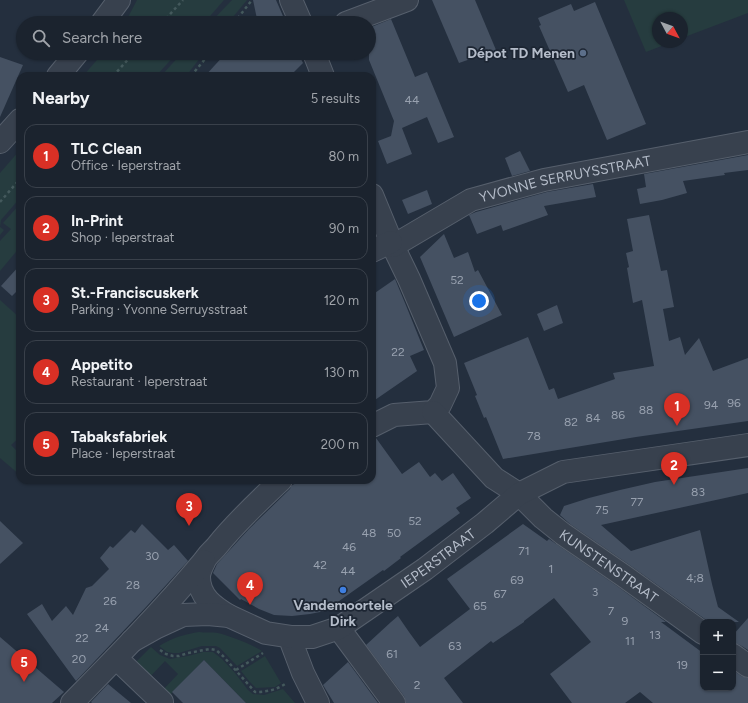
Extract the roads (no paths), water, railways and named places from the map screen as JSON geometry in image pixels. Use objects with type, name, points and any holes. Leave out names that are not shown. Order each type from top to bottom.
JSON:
[{"type":"street","points":[[107,16],[119,0]]},
{"type":"street","points":[[291,0],[298,16]]},
{"type":"street","points":[[365,16],[408,0]]},
{"type":"street","points":[[61,72],[71,60]]},
{"type":"street","points":[[317,60],[321,72]]},
{"type":"street","points":[[0,142],[16,124]]},
{"type":"street","name":"YVONNE SERRUYSSTRAAT","points":[[385,246],[470,200],[544,180],[748,142]]},
{"type":"street","points":[[376,211],[385,246],[409,279],[445,363],[448,388],[440,405],[433,412],[394,415],[376,424]]},
{"type":"street","points":[[433,412],[494,478],[519,494]]},
{"type":"street","name":"IEPERSTRAAT","points":[[132,642],[157,627],[183,615],[208,614],[229,616],[270,634],[292,637],[312,637],[339,628],[425,569],[491,518],[519,494],[563,472],[748,445]]},
{"type":"street","points":[[229,616],[212,605],[201,588],[199,576],[204,561],[222,539],[277,484]]},
{"type":"street","name":"KUNSTENSTRAAT","points":[[519,494],[543,518],[563,534],[700,631]]},
{"type":"street","name":"IEPERSTRAAT","points":[[72,703],[132,642],[204,561]]},
{"type":"street","points":[[339,628],[394,703]]},
{"type":"street","points":[[292,637],[292,644],[303,673],[318,703]]},
{"type":"street","points":[[736,657],[748,666]]},
{"type":"street","points":[[116,658],[162,702]]},
{"type":"place","name":"Dépot TD Menen","points":[[583,53]]},
{"type":"place","name":"TLC Clean","points":[[677,426]]},
{"type":"place","name":"In-Print","points":[[674,485]]},
{"type":"place","name":"St.-Franciscuskerk","points":[[189,526]]},
{"type":"place","name":"Vandemoortele Dirk","points":[[343,590]]},
{"type":"place","name":"Appetito","points":[[250,605]]},
{"type":"place","name":"Tabaksfabriek","points":[[24,682]]}]
